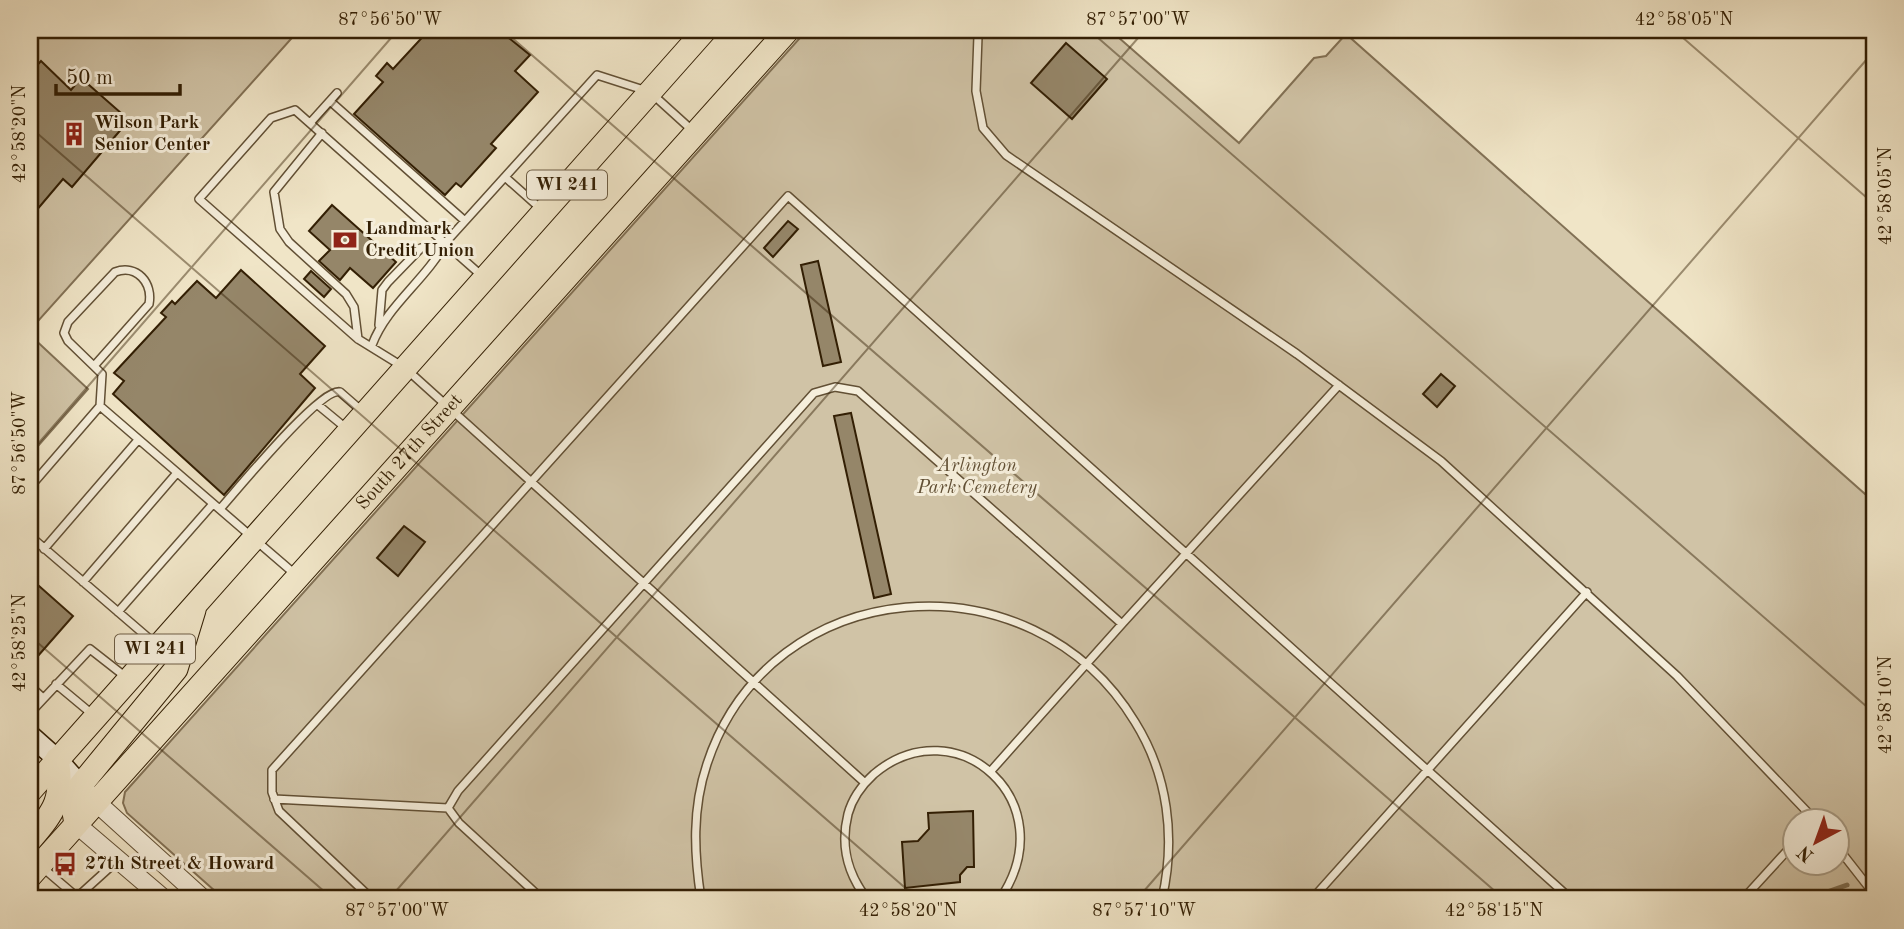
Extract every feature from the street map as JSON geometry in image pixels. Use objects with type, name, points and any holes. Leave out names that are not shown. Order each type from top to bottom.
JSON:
[{"type":"main road","name":"WI 241","points":[[31,786],[705,30]]},
{"type":"main road","name":"South 27th Street","points":[[34,870],[76,824],[88,794],[299,578],[788,30]]},
{"type":"main road","points":[[30,735],[57,759],[88,794],[178,663],[196,603]]},
{"type":"main road","points":[[30,840],[57,806],[61,780],[57,759]]},
{"type":"main road","points":[[31,786],[76,824]]},
{"type":"street","points":[[88,794],[203,899]]},
{"type":"street","points":[[76,824],[164,899]]},
{"type":"lane","points":[[595,30],[599,33],[619,33],[622,30]]},
{"type":"lane","points":[[978,36],[976,91],[983,128],[1006,155],[1339,385],[1441,461],[1677,676],[1802,806]]},
{"type":"lane","points":[[379,325],[435,263],[446,242],[597,75],[650,92],[696,134]]},
{"type":"lane","points":[[310,123],[337,93]]},
{"type":"lane","points":[[331,101],[465,221]]},
{"type":"lane","points":[[485,278],[295,110],[271,118],[199,199],[358,339],[372,345],[405,368],[864,782]]},
{"type":"lane","points":[[322,133],[274,192],[275,214],[289,242],[346,294],[354,307],[358,339]]},
{"type":"lane","points":[[505,177],[544,211]]},
{"type":"lane","points":[[372,899],[297,831],[279,811],[274,799],[272,770],[788,196],[1572,899]]},
{"type":"lane","points":[[372,345],[379,325],[382,290],[421,248],[446,242]]},
{"type":"lane","points":[[30,488],[100,406],[102,374],[68,341],[64,332],[68,322],[115,272],[124,269],[135,272],[146,281],[151,292],[149,304],[94,366]]},
{"type":"lane","points":[[990,772],[1339,385]]},
{"type":"lane","points":[[448,808],[458,790],[814,393],[835,387],[858,391],[1122,624]]},
{"type":"lane","points":[[220,509],[309,410],[335,391],[364,413]]},
{"type":"lane","points":[[318,405],[349,430]]},
{"type":"lane","points":[[100,406],[299,578]]},
{"type":"lane","points":[[44,549],[138,440]]},
{"type":"lane","points":[[83,582],[176,474]]},
{"type":"lane","points":[[118,612],[212,505]]},
{"type":"lane","points":[[30,537],[178,663]]},
{"type":"lane","points":[[1312,899],[1587,592]]},
{"type":"lane","points":[[701,899],[694,854],[696,808],[708,763],[727,720],[755,683],[789,652],[829,627],[873,612],[919,605],[966,607],[1011,618],[1053,638],[1089,663],[1122,700],[1146,740],[1162,783],[1169,829],[1167,875],[1162,899]]},
{"type":"lane","points":[[30,713],[90,649],[128,679]]},
{"type":"lane","points":[[56,684],[95,717]]},
{"type":"lane","points":[[30,686],[43,698]]},
{"type":"lane","points":[[867,899],[855,884],[845,859],[844,831],[850,805],[864,782],[886,764],[912,753],[939,751],[967,757],[990,772],[1006,790],[1017,811],[1022,835],[1020,858],[1013,881],[1000,899]]},
{"type":"lane","points":[[274,799],[448,808]]},
{"type":"lane","points":[[448,808],[458,823],[542,899]]},
{"type":"lane","points":[[1743,899],[1782,856]]},
{"type":"lane","points":[[34,870],[76,898],[118,860]]},
{"type":"lane","points":[[1852,866],[1874,894]]},
{"type":"green space","points":[[30,30],[299,30],[30,330]]},
{"type":"green space","name":"Arlington Park Cemetery","points":[[807,30],[1110,30],[1239,143],[1314,58],[1326,56],[1346,34],[1874,502],[1874,899],[224,899],[127,813],[123,803],[125,792]]},
{"type":"green space","points":[[30,335],[88,389],[30,455]]},
{"type":"building","points":[[429,30],[499,30],[530,55],[515,71],[538,92],[491,144],[496,148],[461,187],[456,183],[445,195],[354,114],[383,82],[376,76],[387,63],[393,69]]},
{"type":"building","points":[[1066,43],[1107,79],[1072,119],[1031,83]]},
{"type":"building","name":"Wilson Park Senior Center","points":[[41,61],[71,90],[81,78],[129,120],[72,187],[63,179],[30,218],[30,73]]},
{"type":"building","name":"Landmark Credit Union","points":[[332,205],[396,262],[373,288],[350,268],[340,280],[319,261],[330,250],[309,231]]},
{"type":"building","points":[[788,221],[798,229],[773,257],[764,248]]},
{"type":"building","points":[[818,261],[841,362],[823,366],[801,265]]},
{"type":"building","points":[[241,270],[325,346],[300,374],[315,388],[224,495],[113,394],[124,381],[114,373],[166,317],[161,313],[172,301],[175,304],[197,281],[216,298]]},
{"type":"building","points":[[311,271],[331,289],[324,297],[304,279]]},
{"type":"building","points":[[1441,374],[1455,386],[1437,407],[1423,394]]},
{"type":"building","points":[[851,413],[891,594],[874,598],[834,416]]},
{"type":"building","points":[[404,526],[425,542],[398,576],[377,558]]},
{"type":"building","points":[[30,578],[73,616],[30,665]]},
{"type":"building","points":[[973,811],[974,867],[967,867],[960,875],[960,882],[905,888],[902,842],[918,841],[929,829],[928,813]]},
{"type":"waterway","points":[[1807,899],[1847,885]]},
{"type":"place","name":"Wilson Park Senior Center","points":[[74,134]]},
{"type":"place","name":"Landmark Credit Union","points":[[345,240]]},
{"type":"place","name":"27th Street & Howard","points":[[65,864]]}]
